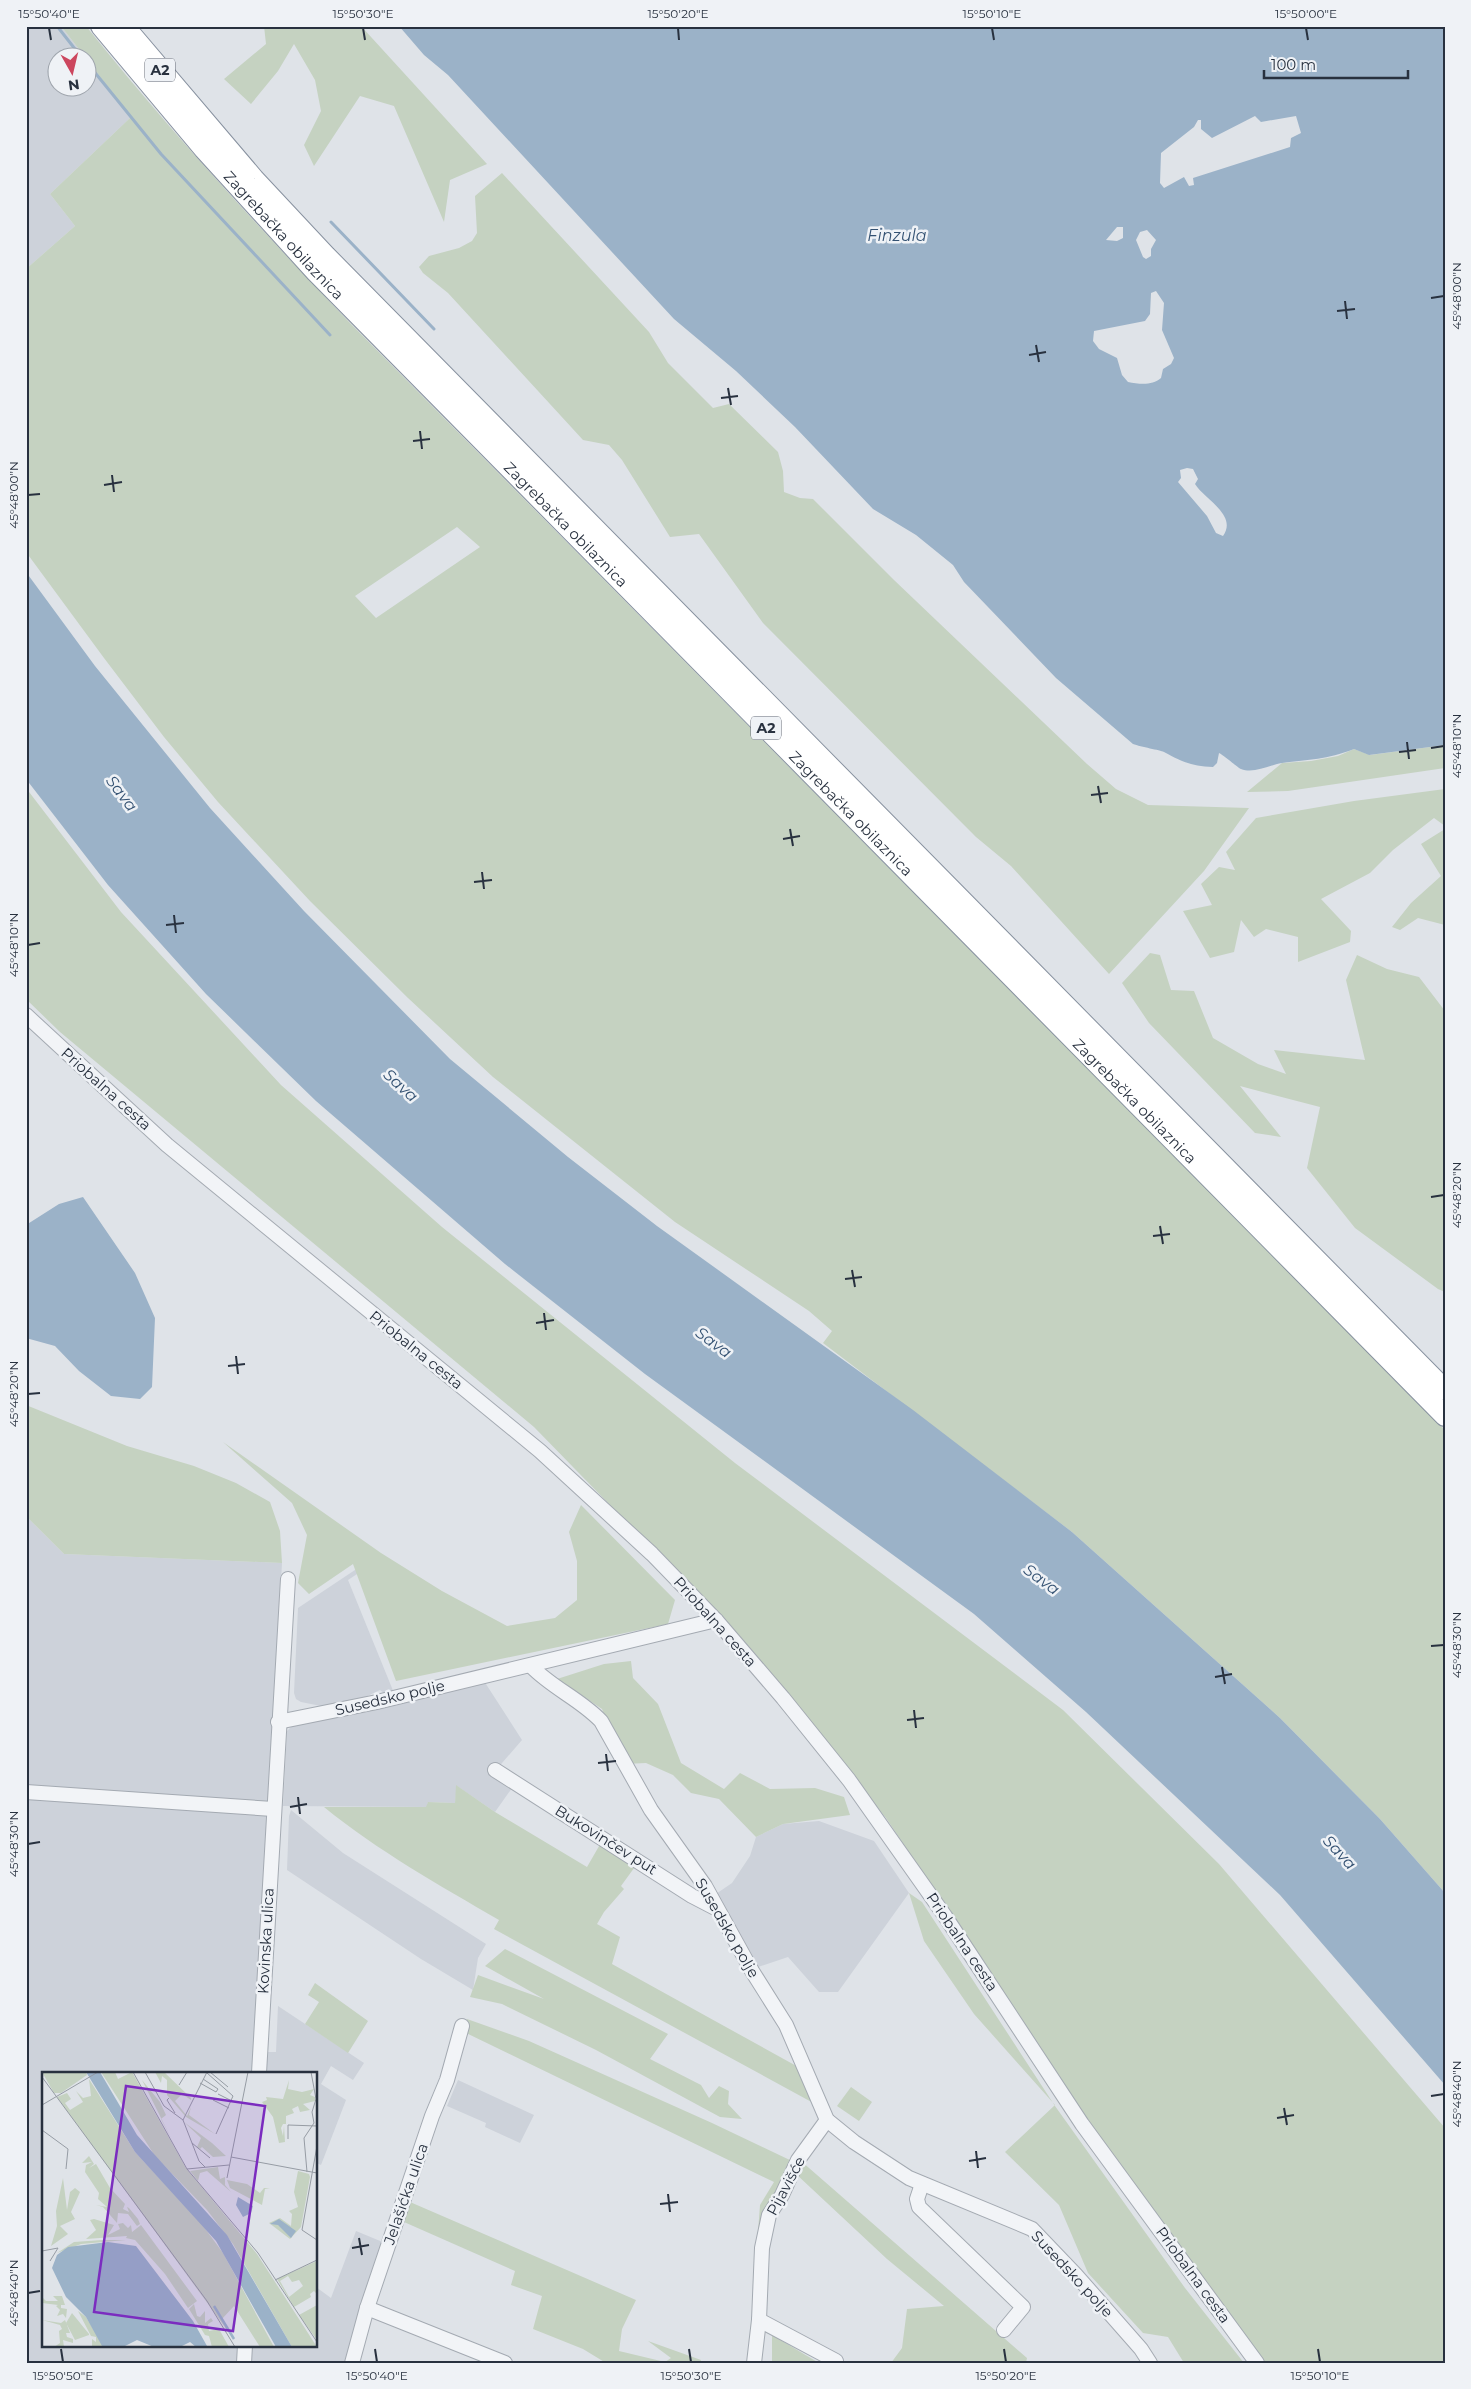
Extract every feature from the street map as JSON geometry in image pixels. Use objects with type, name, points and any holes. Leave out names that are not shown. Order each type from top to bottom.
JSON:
[{"type":"highway","name":"Zagrebačka obilaznica","points":[[101,26],[198,142],[316,272],[1445,1416]]},
{"type":"highway","name":"Zagrebačka obilaznica","points":[[124,26],[248,172],[326,256],[1445,1390]]},
{"type":"street","name":"Priobalna cesta","points":[[26,1015],[167,1145],[540,1451],[652,1554],[716,1620],[783,1698],[849,1780],[945,1916],[1082,2124],[1257,2363]]},
{"type":"street","name":"Kovinska ulica","points":[[259,2072],[278,1722],[288,1579]]},
{"type":"street","name":"Susedsko polje","points":[[278,1722],[361,1706],[716,1620]]},
{"type":"street","name":"Susedsko polje","points":[[531,1666],[544,1679],[591,1710],[601,1721],[651,1810],[705,1886],[793,2038],[827,2120],[882,2162],[922,2184],[1019,2222],[1036,2232],[1135,2342],[1150,2363]]},
{"type":"street","name":"Bukovinčev put","points":[[495,1770],[618,1846],[692,1896],[718,1910]]},
{"type":"street","points":[[26,1792],[273,1809]]},
{"type":"street","name":"Jelašićka ulica","points":[[352,2363],[367,2308],[432,2116],[447,2080],[462,2026]]},
{"type":"street","name":"Pijavišće","points":[[754,2363],[759,2320],[762,2248],[769,2215],[782,2195],[798,2160],[827,2120]]},
{"type":"street","points":[[922,2184],[917,2199],[919,2207],[1023,2307],[1004,2330]]},
{"type":"street","points":[[367,2308],[505,2363]]},
{"type":"street","points":[[759,2320],[836,2361]]},
{"type":"street","points":[[244,2363],[245,2346]]},
{"type":"shaded area","points":[[26,26],[61,26],[78,48],[48,48],[48,98],[98,98],[98,74],[131,117],[50,194],[75,226],[26,269]]},
{"type":"shaded area","points":[[26,1516],[64,1554],[282,1563],[254,2072],[42,2072],[42,2346],[239,2346],[238,2363],[26,2363]]},
{"type":"shaded area","points":[[361,1566],[363,1570],[348,1580],[394,1693],[384,1693],[380,1690],[363,1698],[326,1707],[301,1702],[296,1699],[294,1693],[298,1608]]},
{"type":"shaded area","points":[[484,1681],[522,1740],[496,1770],[517,1781],[495,1812],[457,1786],[455,1803],[428,1802],[427,1807],[283,1806],[287,1731],[293,1725]]},
{"type":"shaded area","points":[[291,1810],[343,1853],[486,1944],[478,1958],[473,1990],[421,1959],[287,1870],[289,1816]]},
{"type":"shaded area","points":[[819,1821],[874,1841],[909,1893],[838,1992],[819,1992],[788,1957],[755,1968],[713,1896],[732,1883],[750,1856],[756,1837],[783,1824]]},
{"type":"shaded area","points":[[278,2006],[364,2063],[353,2080],[331,2066],[321,2084],[346,2100],[321,2165],[318,2164],[318,2072],[266,2072],[267,2052],[276,2052]]},
{"type":"shaded area","points":[[458,2080],[534,2115],[520,2143],[485,2127],[486,2123],[447,2106]]},
{"type":"shaded area","points":[[356,2231],[385,2243],[349,2363],[250,2363],[251,2346],[318,2346],[318,2288],[331,2298]]},
{"type":"green space","points":[[61,26],[86,26],[149,103],[215,178],[351,324],[1445,1430],[1445,1893],[1380,1819],[1280,1718],[1072,1532],[823,1343],[832,1331],[809,1311],[675,1222],[493,1077],[408,998],[310,901],[218,802],[164,737],[104,658],[26,552],[26,269],[75,226],[50,194],[131,117],[98,74],[98,48],[78,48]],"holes":[[[457,527],[480,547],[376,618],[355,596]]]},
{"type":"green space","points":[[264,26],[361,26],[487,164],[450,180],[444,222],[394,106],[360,96],[314,166],[304,145],[321,111],[315,80],[294,44],[278,71],[251,104],[224,79],[266,44]]},
{"type":"green space","points":[[502,173],[649,332],[668,363],[713,408],[729,404],[778,452],[783,471],[784,492],[800,498],[813,499],[894,580],[1087,764],[1116,789],[1148,805],[1249,808],[1204,871],[1109,974],[1011,866],[976,837],[763,623],[699,534],[670,537],[622,460],[609,445],[583,440],[448,293],[423,273],[419,267],[429,256],[459,248],[472,241],[477,233],[475,196]]},
{"type":"green space","points":[[1445,745],[1445,768],[1288,791],[1247,792],[1282,763],[1311,761],[1338,756],[1354,749],[1370,755]]},
{"type":"green space","points":[[26,788],[121,912],[281,1085],[442,1227],[735,1463],[1063,1710],[1219,1864],[1445,2128],[1445,2363],[1264,2363],[1089,2121],[886,1818],[728,1626],[534,1427],[60,1032],[26,999]]},
{"type":"green space","points":[[1445,789],[1445,826],[1434,818],[1393,850],[1370,873],[1321,899],[1351,931],[1350,942],[1298,962],[1298,937],[1266,929],[1254,937],[1241,920],[1234,952],[1210,958],[1183,911],[1212,905],[1201,884],[1219,867],[1235,870],[1226,852],[1256,818],[1354,801]]},
{"type":"green space","points":[[1445,829],[1445,925],[1418,918],[1400,930],[1392,927],[1411,903],[1441,876],[1421,844]]},
{"type":"green space","points":[[1150,953],[1160,955],[1171,990],[1194,991],[1213,1038],[1258,1064],[1286,1074],[1274,1050],[1365,1060],[1346,980],[1357,955],[1387,969],[1419,977],[1445,1011],[1445,1292],[1438,1289],[1355,1228],[1307,1168],[1320,1107],[1240,1086],[1281,1137],[1255,1133],[1149,1023],[1122,983]]},
{"type":"green space","points":[[26,1405],[127,1446],[194,1466],[236,1483],[270,1502],[280,1531],[282,1563],[64,1554],[26,1516]]},
{"type":"green space","points":[[223,1442],[381,1553],[442,1591],[507,1626],[555,1618],[577,1600],[577,1561],[569,1532],[581,1505],[675,1600],[668,1624],[396,1681],[353,1564],[309,1594],[298,1583],[307,1535],[292,1503]]},
{"type":"green space","points":[[631,1661],[633,1678],[658,1704],[681,1763],[724,1789],[740,1773],[770,1789],[815,1788],[844,1797],[850,1815],[783,1824],[756,1837],[719,1799],[691,1793],[673,1775],[646,1763],[625,1764],[602,1709],[557,1679],[604,1664]]},
{"type":"green space","points":[[456,1785],[495,1812],[587,1867],[602,1841],[637,1864],[621,1886],[624,1889],[604,1912],[597,1924],[620,1937],[612,1964],[800,2068],[817,2105],[494,1929],[499,1920],[387,1853],[324,1807],[426,1807],[428,1802],[455,1803]]},
{"type":"green space","points":[[909,1893],[922,1902],[1053,2102],[974,2014],[924,1941]]},
{"type":"green space","points":[[505,1949],[668,2034],[650,2059],[701,2085],[709,2098],[719,2086],[729,2091],[728,2104],[742,2119],[720,2117],[596,2050],[502,2004],[470,1997],[478,1975],[544,1999],[485,1966]]},
{"type":"green space","points":[[315,1983],[368,2021],[348,2053],[305,2024],[319,2002],[308,1995]]},
{"type":"green space","points":[[467,2019],[529,2041],[794,2162],[756,2259],[760,2205],[774,2182],[462,2031]]},
{"type":"green space","points":[[851,2087],[872,2102],[859,2121],[837,2106]]},
{"type":"green space","points":[[1055,2105],[1185,2288],[1244,2363],[1184,2363],[1168,2337],[1143,2333],[1088,2273],[1059,2205],[1005,2152]]},
{"type":"green space","points":[[801,2161],[1027,2358],[1026,2363],[891,2363],[902,2348],[907,2309],[944,2306],[887,2259],[796,2174]]},
{"type":"green space","points":[[410,2202],[636,2300],[622,2329],[619,2351],[665,2362],[671,2358],[648,2341],[701,2360],[700,2363],[606,2363],[583,2349],[533,2329],[542,2296],[511,2285],[515,2271],[404,2222]]},
{"type":"green space","points":[[772,2335],[819,2363],[772,2363]]},
{"type":"water","name":"Finzula","points":[[399,26],[1445,26],[1445,745],[1369,755],[1354,749],[1326,757],[1282,763],[1262,769],[1246,770],[1241,769],[1219,753],[1217,763],[1213,767],[1199,766],[1187,763],[1162,751],[1133,744],[1056,678],[964,582],[953,565],[916,535],[873,509],[795,427],[736,371],[674,319],[448,75],[424,55]],"holes":[[[1255,116],[1261,122],[1296,116],[1301,133],[1291,138],[1290,147],[1193,178],[1194,185],[1189,186],[1184,177],[1164,188],[1160,183],[1161,153],[1194,127],[1198,120],[1201,120],[1201,129],[1212,138]],[[1117,227],[1123,227],[1123,238],[1117,241],[1106,240]],[[1147,230],[1156,240],[1151,249],[1151,256],[1146,259],[1143,257],[1136,240],[1140,232]],[[1156,291],[1164,303],[1162,330],[1174,358],[1171,364],[1163,369],[1161,378],[1157,381],[1145,384],[1128,382],[1122,375],[1117,358],[1099,349],[1093,341],[1094,331],[1145,321],[1150,314],[1151,293]],[[1193,469],[1198,479],[1195,484],[1223,514],[1226,521],[1223,536],[1216,533],[1207,516],[1178,482],[1181,478],[1180,470]]]},
{"type":"water","name":"Sava","points":[[26,572],[95,666],[210,808],[304,911],[450,1059],[568,1157],[657,1226],[913,1410],[1072,1532],[1280,1718],[1380,1819],[1445,1893],[1445,2085],[1280,1895],[1086,1712],[974,1614],[645,1374],[505,1264],[316,1101],[206,994],[108,885],[26,779]]},
{"type":"water","points":[[83,1197],[135,1273],[155,1318],[152,1387],[140,1399],[111,1396],[79,1371],[55,1346],[26,1338],[26,1225],[59,1204]]},
{"type":"waterway","points":[[57,26],[74,48]]},
{"type":"waterway","points":[[98,76],[161,154],[330,335]]},
{"type":"waterway","points":[[331,222],[434,329]]}]
